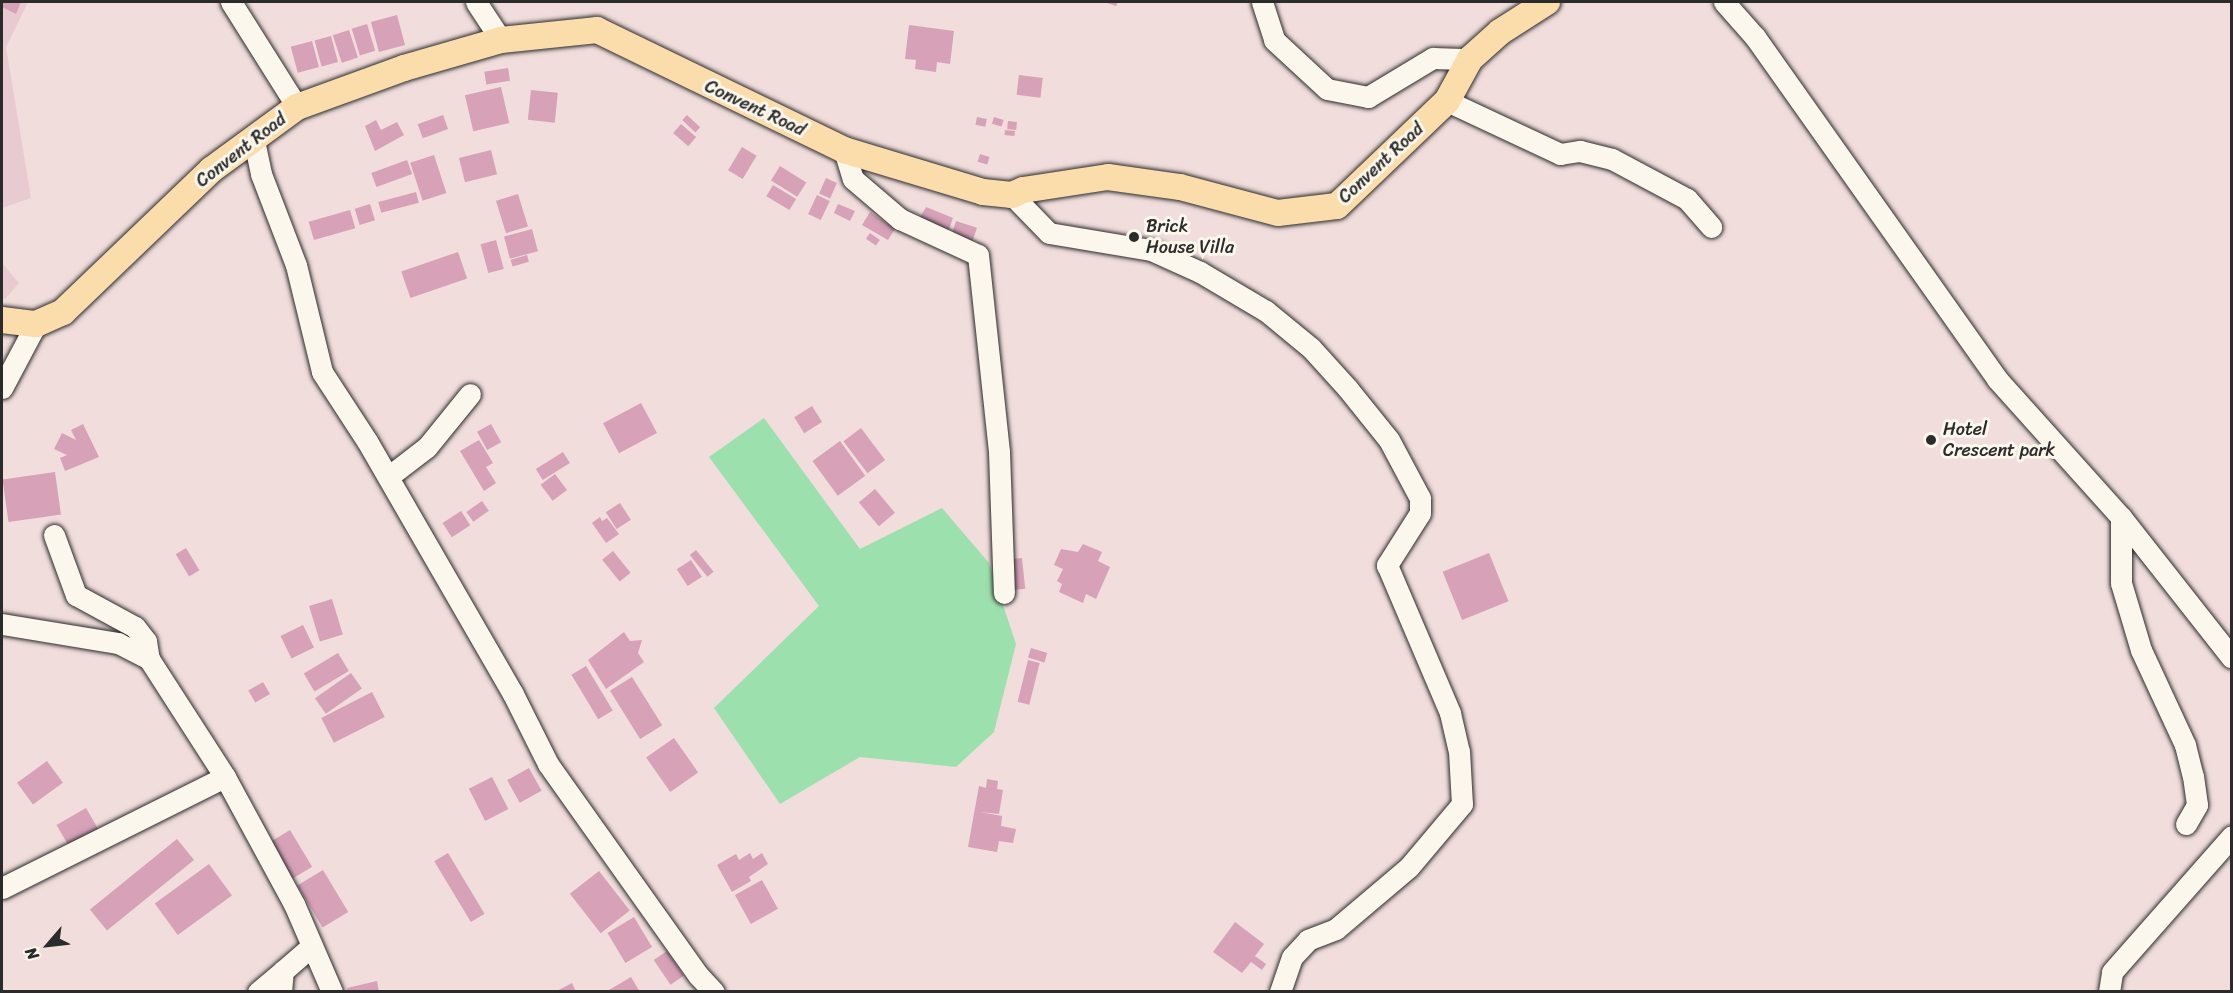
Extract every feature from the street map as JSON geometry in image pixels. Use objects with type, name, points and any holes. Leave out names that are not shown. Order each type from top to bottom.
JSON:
[{"type":"main road","name":"Convent Road","points":[[36,324],[63,312],[128,246],[253,136],[297,107],[382,75],[501,40],[597,30],[844,150],[983,192],[1012,195],[1023,190],[1108,177],[1180,187],[1278,213],[1337,206],[1447,101],[1470,59],[1500,32],[1547,2]]},
{"type":"main road","points":[[2,320],[36,324]]},
{"type":"street","points":[[231,2],[297,107]]},
{"type":"street","points":[[476,2],[501,40]]},
{"type":"street","points":[[1262,2],[1274,40],[1328,89],[1368,97],[1433,58],[1470,59]]},
{"type":"street","points":[[1724,2],[1755,37],[1997,379],[2121,517],[2232,658]]},
{"type":"street","points":[[1447,101],[1560,154],[1580,151],[1612,159],[1688,199],[1711,227]]},
{"type":"street","points":[[253,136],[261,174],[296,265],[322,372],[388,477],[513,694],[548,764],[698,975],[714,992]]},
{"type":"street","points":[[844,150],[853,179],[900,219],[978,255],[996,417],[1004,593]]},
{"type":"street","points":[[1012,195],[1049,232],[1151,250],[1200,272],[1266,311],[1311,348],[1348,389],[1389,440],[1420,498],[1420,513],[1387,565],[1450,713],[1459,751],[1462,804],[1408,867],[1336,928],[1308,940],[1292,957],[1280,992]]},
{"type":"street","points":[[2,388],[36,324]]},
{"type":"street","points":[[388,477],[427,447],[470,394]]},
{"type":"street","points":[[2121,517],[2121,583],[2141,650],[2185,745],[2193,776],[2197,805],[2186,824]]},
{"type":"street","points":[[54,535],[76,595],[135,627],[146,641],[149,659],[225,777],[294,904],[332,992]]},
{"type":"street","points":[[2,624],[118,643],[149,659]]},
{"type":"street","points":[[2,888],[225,777]]},
{"type":"street","points":[[2109,992],[2112,972],[2232,836]]},
{"type":"street","points":[[258,992],[282,981],[312,946]]},
{"type":"shaded area","points":[[2,2],[28,2],[6,47],[31,198],[2,208]]},
{"type":"shaded area","points":[[2,263],[19,283],[5,299],[2,298]]},
{"type":"green space","points":[[764,418],[860,549],[942,508],[989,563],[1016,644],[994,732],[956,767],[860,757],[780,804],[714,708],[819,606],[709,457]]},
{"type":"building","points":[[2,2],[21,2],[16,14],[2,7]]},
{"type":"building","points":[[1104,2],[1118,2],[1116,6]]},
{"type":"building","points":[[397,15],[405,45],[379,52],[371,22]]},
{"type":"building","points":[[367,24],[375,51],[360,55],[352,29]]},
{"type":"building","points":[[909,25],[954,31],[950,64],[937,62],[936,72],[915,69],[916,60],[905,59]]},
{"type":"building","points":[[349,30],[358,58],[342,63],[333,35]]},
{"type":"building","points":[[331,36],[338,62],[322,66],[315,40]]},
{"type":"building","points":[[312,41],[319,67],[298,73],[291,47]]},
{"type":"building","points":[[508,68],[510,81],[486,85],[484,72]]},
{"type":"building","points":[[1019,75],[1043,78],[1040,98],[1017,95]]},
{"type":"building","points":[[501,87],[509,123],[473,131],[465,95]]},
{"type":"building","points":[[531,90],[558,93],[555,123],[528,120]]},
{"type":"building","points":[[443,115],[448,129],[423,138],[418,124]]},
{"type":"building","points":[[687,115],[700,127],[695,132],[682,120]]},
{"type":"building","points":[[977,117],[987,119],[985,127],[975,125]]},
{"type":"building","points":[[994,117],[1004,120],[1002,127],[992,124]]},
{"type":"building","points":[[376,120],[381,130],[397,122],[404,135],[375,151],[365,126]]},
{"type":"building","points":[[1008,121],[1017,122],[1016,130],[1007,129]]},
{"type":"building","points":[[681,124],[696,137],[688,146],[673,133]]},
{"type":"building","points":[[1005,130],[1015,131],[1014,136],[1004,135]]},
{"type":"building","points":[[742,147],[757,156],[743,179],[728,170]]},
{"type":"building","points":[[491,150],[497,174],[465,182],[459,158]]},
{"type":"building","points":[[980,154],[990,157],[987,165],[978,162]]},
{"type":"building","points":[[434,155],[446,193],[423,201],[410,163]]},
{"type":"building","points":[[407,160],[412,174],[376,187],[371,173]]},
{"type":"building","points":[[780,166],[806,182],[797,197],[771,180]]},
{"type":"building","points":[[826,178],[837,183],[830,198],[819,194]]},
{"type":"building","points":[[773,185],[796,199],[789,210],[766,196]]},
{"type":"building","points":[[416,192],[419,203],[381,213],[378,202]]},
{"type":"building","points":[[518,194],[528,227],[506,233],[496,201]]},
{"type":"building","points":[[817,195],[830,201],[821,220],[808,214]]},
{"type":"building","points":[[370,204],[375,220],[360,225],[355,209]]},
{"type":"building","points":[[838,204],[855,211],[850,221],[834,213]]},
{"type":"building","points":[[926,207],[953,218],[947,235],[918,221]]},
{"type":"building","points":[[350,210],[355,228],[314,240],[309,222]]},
{"type":"building","points":[[870,212],[895,229],[888,240],[862,225]]},
{"type":"building","points":[[956,221],[977,228],[970,248],[950,241]]},
{"type":"building","points":[[532,229],[538,251],[510,259],[504,237]]},
{"type":"building","points":[[870,233],[880,240],[876,246],[866,239]]},
{"type":"building","points":[[496,240],[504,269],[488,273],[481,244]]},
{"type":"building","points":[[458,252],[467,278],[410,298],[401,272]]},
{"type":"building","points":[[527,255],[529,262],[513,266],[511,260]]},
{"type":"building","points":[[641,403],[657,433],[619,453],[603,423]]},
{"type":"building","points":[[812,406],[822,422],[804,433],[794,417]]},
{"type":"building","points":[[83,424],[99,457],[65,471],[60,458],[67,455],[54,449],[62,433],[76,440],[71,430]]},
{"type":"building","points":[[491,424],[501,442],[487,450],[477,432]]},
{"type":"building","points":[[861,428],[885,460],[868,473],[843,441]]},
{"type":"building","points":[[479,440],[493,463],[486,467],[496,483],[484,491],[460,451]]},
{"type":"building","points":[[840,441],[865,476],[838,496],[812,461]]},
{"type":"building","points":[[563,452],[570,463],[543,480],[536,469]]},
{"type":"building","points":[[55,472],[61,515],[9,522],[3,479]]},
{"type":"building","points":[[555,474],[567,490],[553,501],[541,485]]},
{"type":"building","points":[[875,489],[895,513],[879,526],[859,502]]},
{"type":"building","points":[[482,501],[489,511],[473,522],[466,512]]},
{"type":"building","points":[[620,503],[631,520],[617,529],[606,512]]},
{"type":"building","points":[[461,511],[470,525],[452,537],[443,523]]},
{"type":"building","points":[[600,517],[602,521],[607,518],[619,534],[606,543],[592,523]]},
{"type":"building","points":[[1083,544],[1102,552],[1098,561],[1110,567],[1096,599],[1086,594],[1083,603],[1059,592],[1062,584],[1057,581],[1063,569],[1054,565],[1061,549],[1078,552]]},
{"type":"building","points":[[186,548],[199,570],[189,576],[176,554]]},
{"type":"building","points":[[696,550],[714,572],[707,577],[690,555]]},
{"type":"building","points":[[613,551],[631,573],[620,582],[602,560]]},
{"type":"building","points":[[1489,553],[1508,601],[1462,620],[1443,572]]},
{"type":"building","points":[[1022,558],[1025,589],[1007,591],[1004,560]]},
{"type":"building","points":[[691,560],[702,577],[688,586],[677,569]]},
{"type":"building","points":[[332,599],[343,634],[320,641],[309,606]]},
{"type":"building","points":[[303,625],[314,647],[291,658],[281,636]]},
{"type":"building","points":[[624,632],[630,641],[642,640],[638,653],[644,662],[606,689],[588,660]]},
{"type":"building","points":[[1031,648],[1047,653],[1044,663],[1028,658]]},
{"type":"building","points":[[338,653],[349,671],[315,692],[304,674]]},
{"type":"building","points":[[1028,660],[1040,663],[1029,705],[1018,702]]},
{"type":"building","points":[[586,666],[613,711],[598,719],[571,675]]},
{"type":"building","points":[[351,673],[362,689],[326,714],[315,698]]},
{"type":"building","points":[[632,677],[662,725],[640,739],[610,691]]},
{"type":"building","points":[[263,682],[270,694],[255,703],[248,690]]},
{"type":"building","points":[[372,692],[385,717],[334,743],[321,718]]},
{"type":"building","points":[[674,738],[698,772],[670,792],[646,758]]},
{"type":"building","points":[[47,761],[63,783],[33,805],[17,783]]},
{"type":"building","points":[[529,768],[542,791],[520,803],[507,780]]},
{"type":"building","points":[[492,777],[508,809],[485,821],[469,789]]},
{"type":"building","points":[[987,779],[998,781],[997,789],[1003,790],[999,814],[980,812],[1002,816],[1001,826],[1016,829],[1013,843],[999,841],[997,852],[968,847],[979,786],[986,788]]},
{"type":"building","points":[[86,808],[100,832],[71,849],[57,825]]},
{"type":"building","points":[[290,830],[312,867],[291,880],[269,843]]},
{"type":"building","points":[[177,839],[194,860],[107,930],[90,909]]},
{"type":"building","points":[[448,853],[485,914],[471,922],[434,861]]},
{"type":"building","points":[[750,853],[753,859],[762,853],[768,864],[749,877],[751,881],[732,892],[717,865],[736,854],[739,860]]},
{"type":"building","points":[[209,864],[232,896],[178,935],[155,903]]},
{"type":"building","points":[[323,870],[348,912],[323,927],[297,885]]},
{"type":"building","points":[[599,871],[630,910],[601,933],[570,894]]},
{"type":"building","points":[[762,880],[778,909],[751,924],[735,895]]},
{"type":"building","points":[[634,917],[652,947],[625,963],[607,933]]},
{"type":"building","points":[[1235,922],[1264,944],[1255,956],[1266,964],[1262,970],[1251,962],[1242,973],[1213,952]]},
{"type":"building","points":[[667,951],[684,976],[671,985],[654,960]]},
{"type":"building","points":[[631,977],[640,992],[610,992],[609,990]]},
{"type":"building","points":[[377,981],[379,992],[348,992],[347,988]]},
{"type":"building","points":[[572,983],[576,992],[555,992]]},
{"type":"place","name":"Brick House Villa","points":[[1134,237]]},
{"type":"place","name":"Hotel Crescent park","points":[[1931,440]]}]
